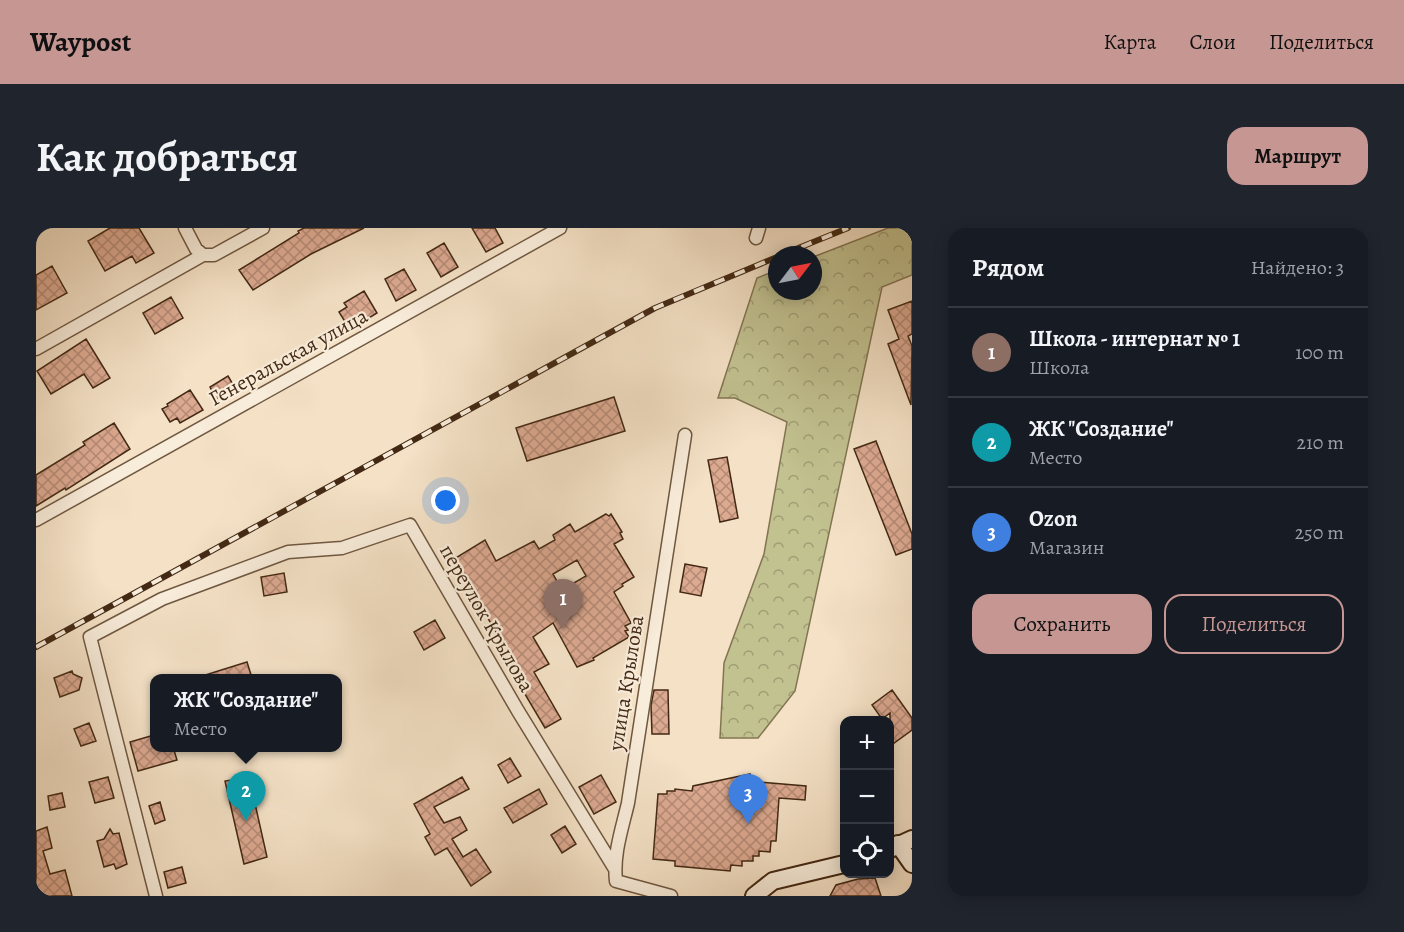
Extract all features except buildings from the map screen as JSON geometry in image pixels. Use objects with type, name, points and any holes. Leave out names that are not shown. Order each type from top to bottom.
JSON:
[{"type":"street","points":[[185,228],[196,249],[202,255]]},
{"type":"street","points":[[36,350],[202,255],[214,255],[263,228]]},
{"type":"street","name":"Генеральская улица","points":[[36,520],[560,228]]},
{"type":"street","name":"улица Крылова","points":[[615,869],[616,852],[628,803],[685,435]]},
{"type":"street","name":"переулок Крылова","points":[[156,896],[90,637],[162,599],[288,552],[342,548],[410,525],[518,711],[615,869]]},
{"type":"street","points":[[900,844],[912,864]]},
{"type":"street","points":[[754,896],[773,881],[840,865]]},
{"type":"street","points":[[615,869],[616,881],[671,896]]},
{"type":"green space","points":[[888,228],[912,228],[912,275],[882,287],[795,691],[758,738],[720,738],[724,663],[764,554],[787,422],[735,398],[718,398],[757,278],[768,274],[768,300],[822,300],[822,254]]},
{"type":"railway","points":[[803,246],[848,228]]},
{"type":"railway","points":[[36,647],[655,308],[768,261]]},
{"type":"place","name":"Школа - интернат № 1","points":[[563,629]]},
{"type":"place","name":"ЖК \"Создание\"","points":[[246,821]]},
{"type":"place","name":"Ozon","points":[[748,824]]}]
